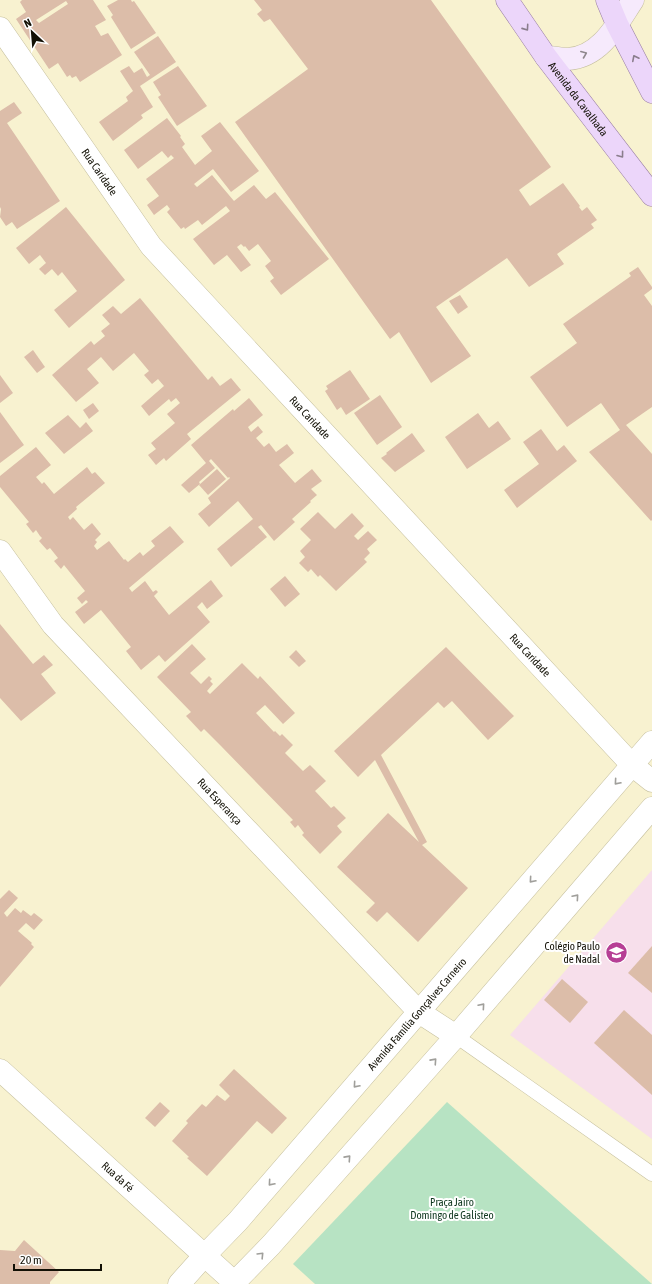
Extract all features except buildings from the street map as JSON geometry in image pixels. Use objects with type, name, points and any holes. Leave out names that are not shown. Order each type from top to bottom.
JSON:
[{"type":"main road","name":"Avenida da Cavalhada","points":[[507,0],[546,57],[652,195]]},
{"type":"main road","points":[[607,0],[617,24],[652,92]]},
{"type":"main road","points":[[546,57],[568,59],[587,54],[606,40],[633,0]]},
{"type":"street","name":"Rua Caridade","points":[[0,28],[151,246],[632,765],[652,781]]},
{"type":"street","name":"Rua Esperança","points":[[0,551],[53,625],[419,1012],[456,1036]]},
{"type":"street","name":"Avenida Família Gonçalves Carneiro","points":[[179,1284],[238,1221],[652,742]]},
{"type":"street","points":[[234,1284],[271,1245],[456,1036],[652,808]]},
{"type":"street","name":"Rua da Fé","points":[[0,1070],[234,1284]]},
{"type":"lane","points":[[456,1036],[652,1174]]},
{"type":"shaded area","name":"Colégio Paulo de Nadal","points":[[652,870],[652,1139],[510,1035]]},
{"type":"green space","name":"Praça Jairo Domingo de Galisteo","points":[[447,1102],[652,1284],[315,1284],[293,1264]]},
{"type":"place","name":"Colégio Paulo de Nadal","points":[[616,952]]}]
